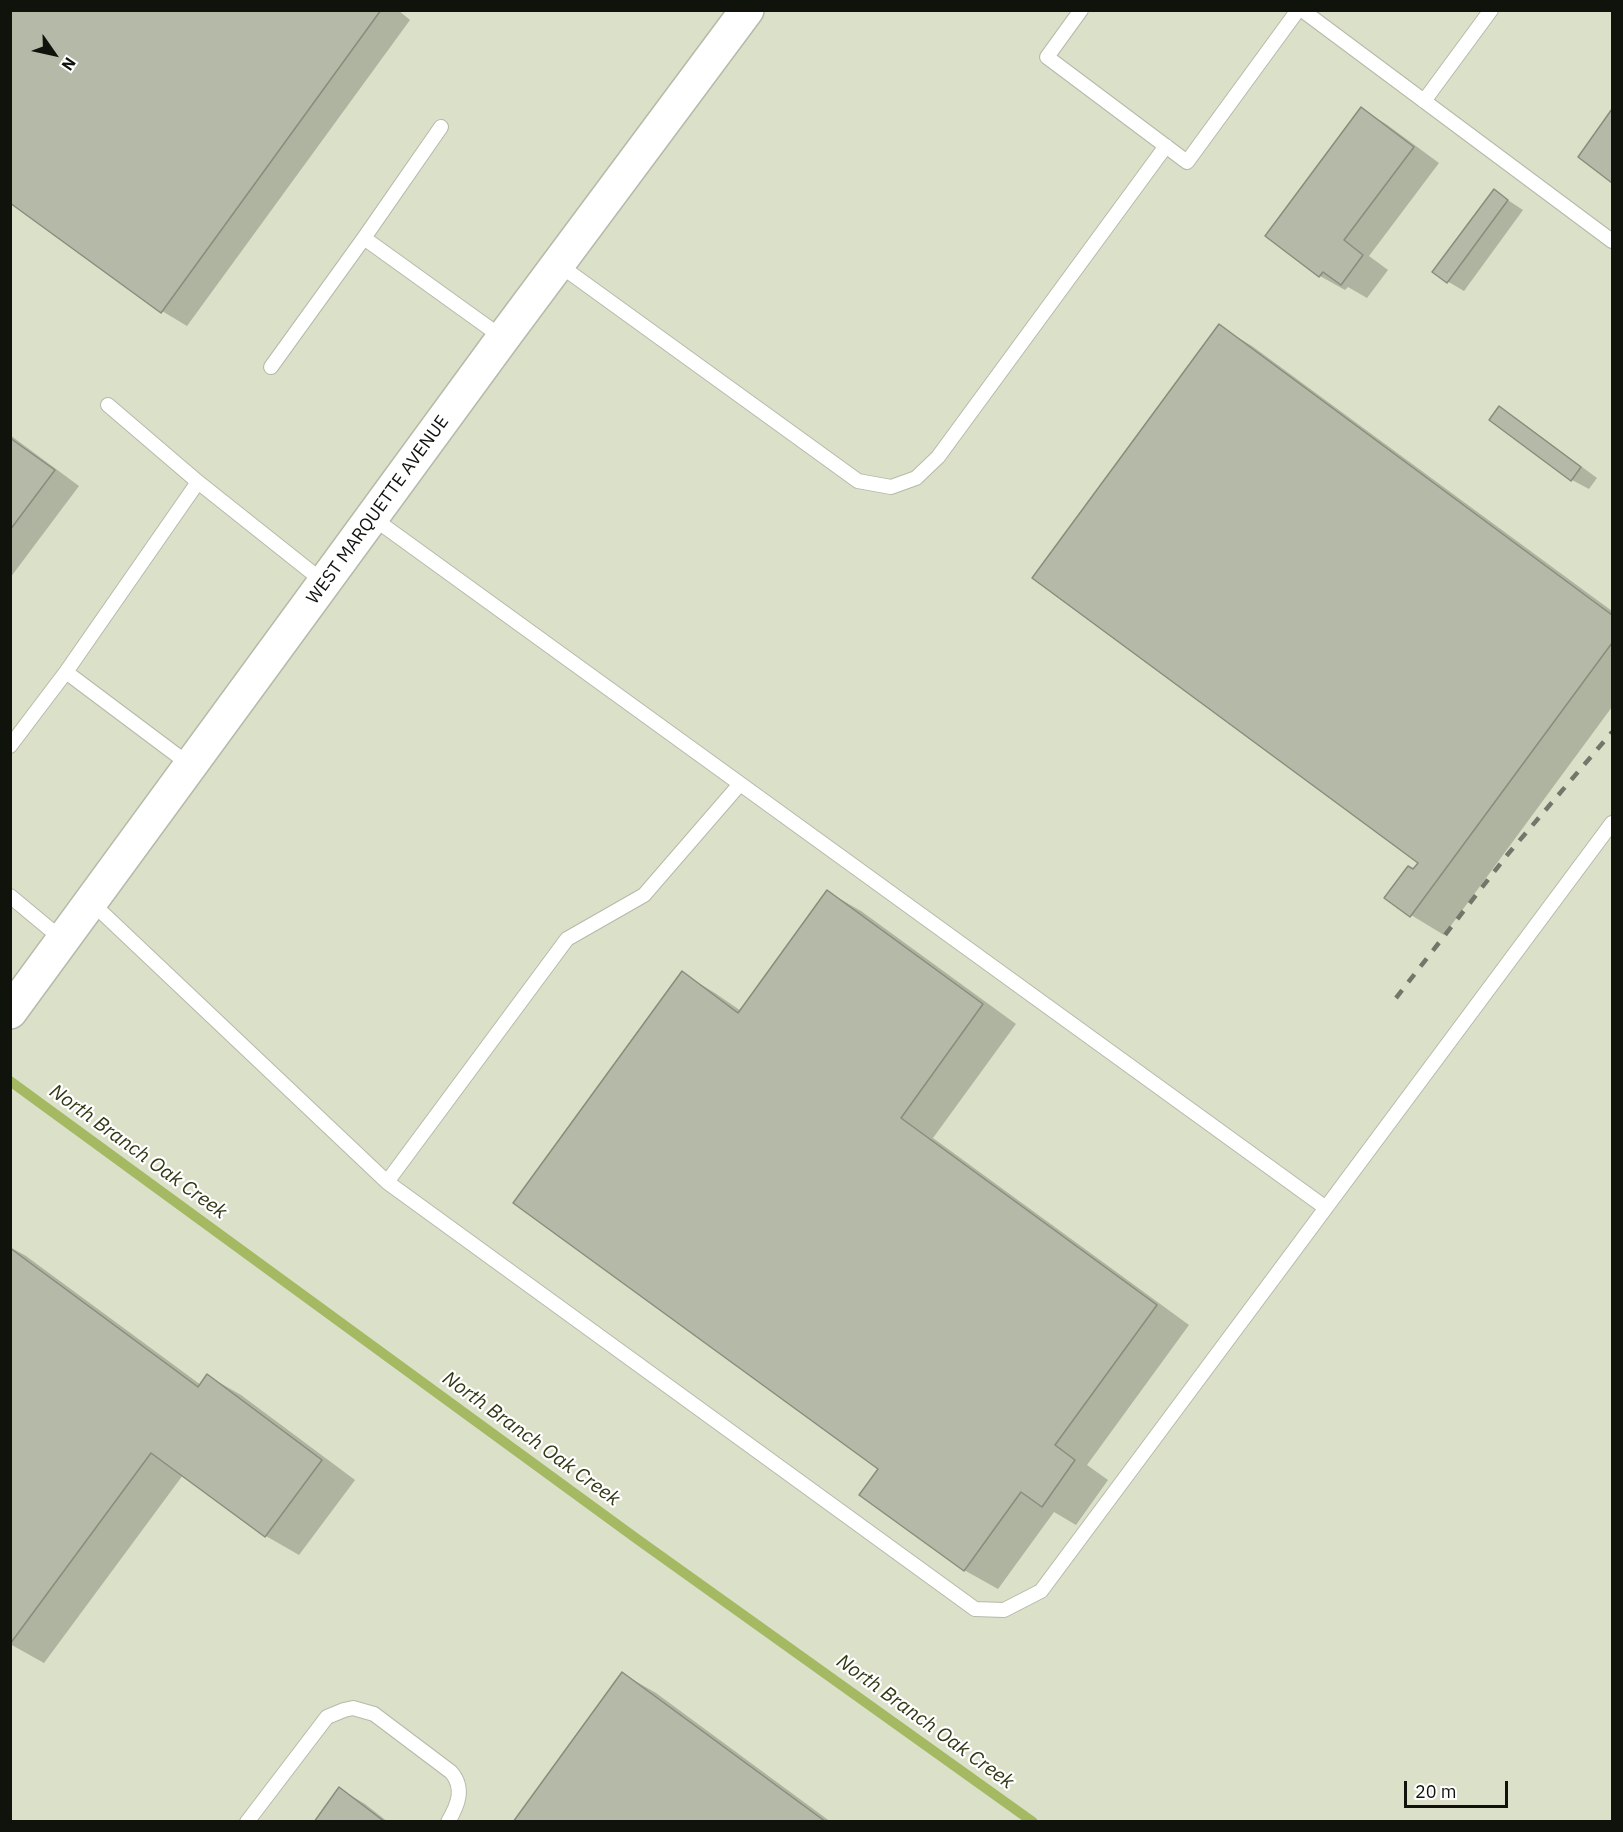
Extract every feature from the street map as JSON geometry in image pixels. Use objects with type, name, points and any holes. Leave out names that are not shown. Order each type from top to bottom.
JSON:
[{"type":"street","name":"WEST MARQUETTE AVENUE","points":[[10,1012],[503,338],[747,10]]},
{"type":"lane","points":[[1081,10],[1047,57],[1187,162],[1300,10],[1612,241]]},
{"type":"lane","points":[[1424,101],[1491,10]]},
{"type":"lane","points":[[271,367],[441,127]]},
{"type":"lane","points":[[558,264],[858,481],[891,488],[916,478],[938,457],[1166,146]]},
{"type":"lane","points":[[364,238],[503,338]]},
{"type":"lane","points":[[108,405],[198,482],[325,583]]},
{"type":"lane","points":[[10,746],[66,672],[198,482]]},
{"type":"lane","points":[[373,518],[1326,1208]]},
{"type":"lane","points":[[66,672],[189,765]]},
{"type":"lane","points":[[387,1182],[567,939],[644,895],[740,784]]},
{"type":"lane","points":[[91,902],[387,1182],[975,1609],[1004,1610],[1041,1591],[1612,823]]},
{"type":"lane","points":[[10,896],[63,940]]},
{"type":"lane","points":[[247,1821],[327,1718],[353,1708],[374,1714],[456,1778],[459,1795],[448,1821]]},
{"type":"shaded area","points":[[11,11],[1612,11],[1612,1821],[11,1821]]},
{"type":"building","points":[[10,10],[381,10],[161,313],[10,203]]},
{"type":"building","points":[[1361,107],[1414,147],[1344,240],[1363,255],[1341,285],[1323,272],[1319,277],[1265,236]]},
{"type":"building","points":[[1612,109],[1612,183],[1578,157]]},
{"type":"building","points":[[1494,189],[1508,200],[1447,283],[1432,272]]},
{"type":"building","points":[[1219,324],[1612,615],[1612,643],[1410,917],[1384,898],[1408,866],[1413,869],[1418,863],[1032,578]]},
{"type":"building","points":[[1499,406],[1581,467],[1571,481],[1489,420]]},
{"type":"building","points":[[10,438],[55,470],[10,530]]},
{"type":"building","points":[[827,890],[983,1004],[901,1118],[1157,1305],[1055,1445],[1075,1460],[1042,1507],[1021,1492],[964,1571],[859,1495],[878,1469],[513,1203],[682,971],[738,1013]]},
{"type":"building","points":[[10,1248],[198,1387],[207,1374],[322,1460],[265,1537],[151,1453],[10,1644]]},
{"type":"building","points":[[622,1672],[826,1822],[513,1822]]},
{"type":"building","points":[[339,1787],[385,1822],[314,1822]]},
{"type":"waterway","name":"North Branch Oak Creek","points":[[10,1081],[637,1539],[1033,1822]]},
{"type":"railway","points":[[1396,998],[1508,854],[1612,732]]}]
